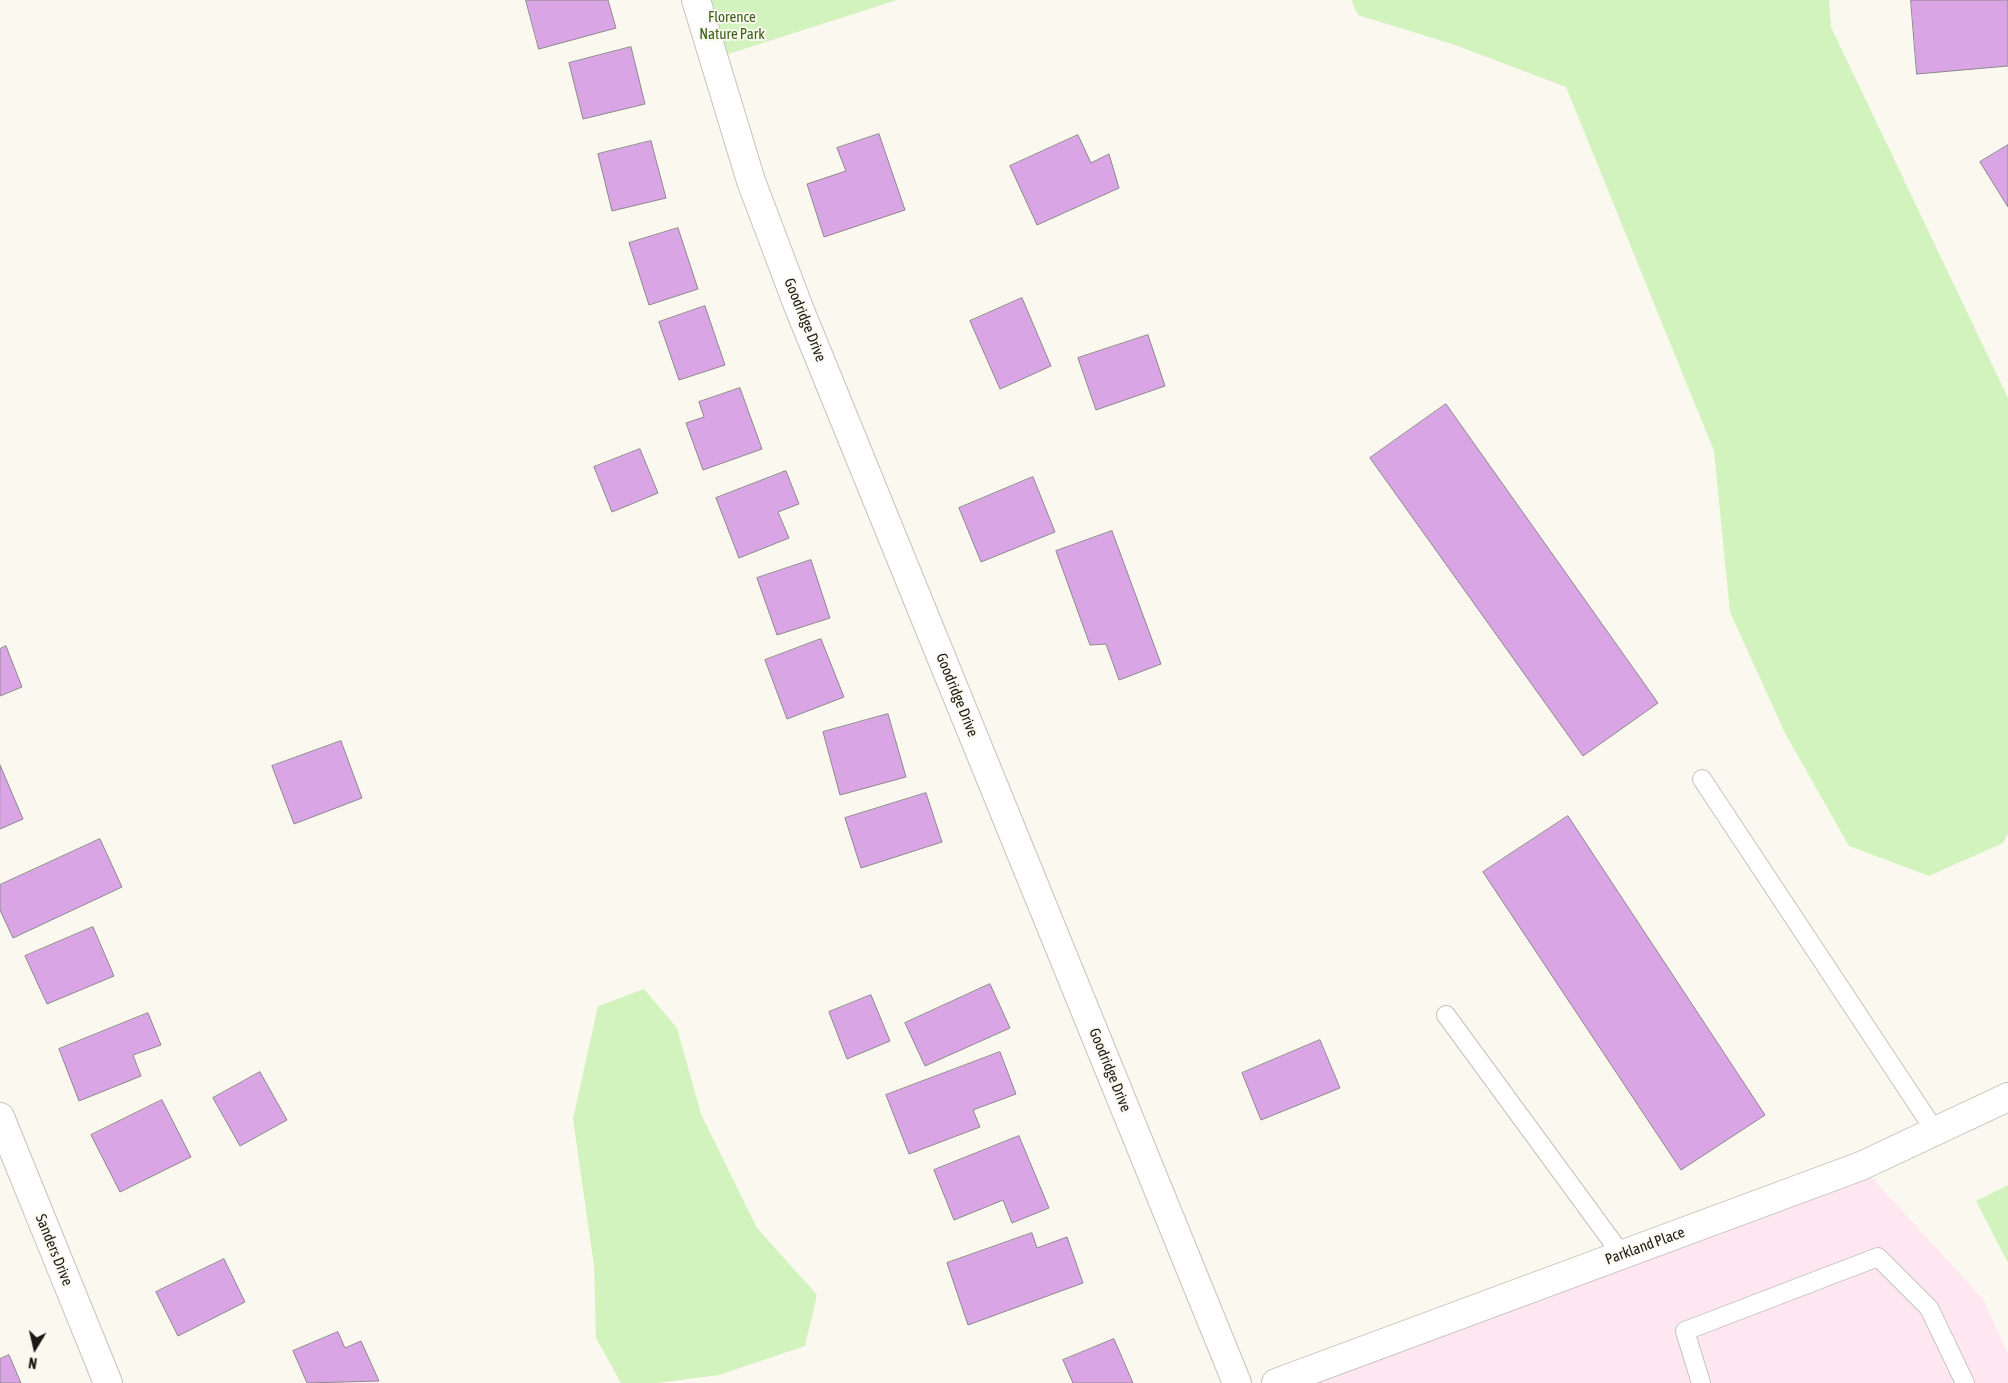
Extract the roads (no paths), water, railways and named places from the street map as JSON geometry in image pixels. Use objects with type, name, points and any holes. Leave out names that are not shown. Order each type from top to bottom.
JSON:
[{"type":"street","name":"Goodridge Drive","points":[[696,0],[751,181],[799,308],[1237,1383]]},
{"type":"street","name":"Parkland Place","points":[[1276,1383],[1861,1166],[2008,1097]]},
{"type":"street","name":"Sanders Drive","points":[[0,1117],[108,1383]]},
{"type":"lane","points":[[1702,779],[1935,1131]]},
{"type":"lane","points":[[1446,1015],[1622,1255]]},
{"type":"lane","points":[[1701,1383],[1685,1332],[1878,1257],[1929,1308],[1965,1383]]},
{"type":"park label","name":"Florence Nature Park","points":[[732,26]]}]
